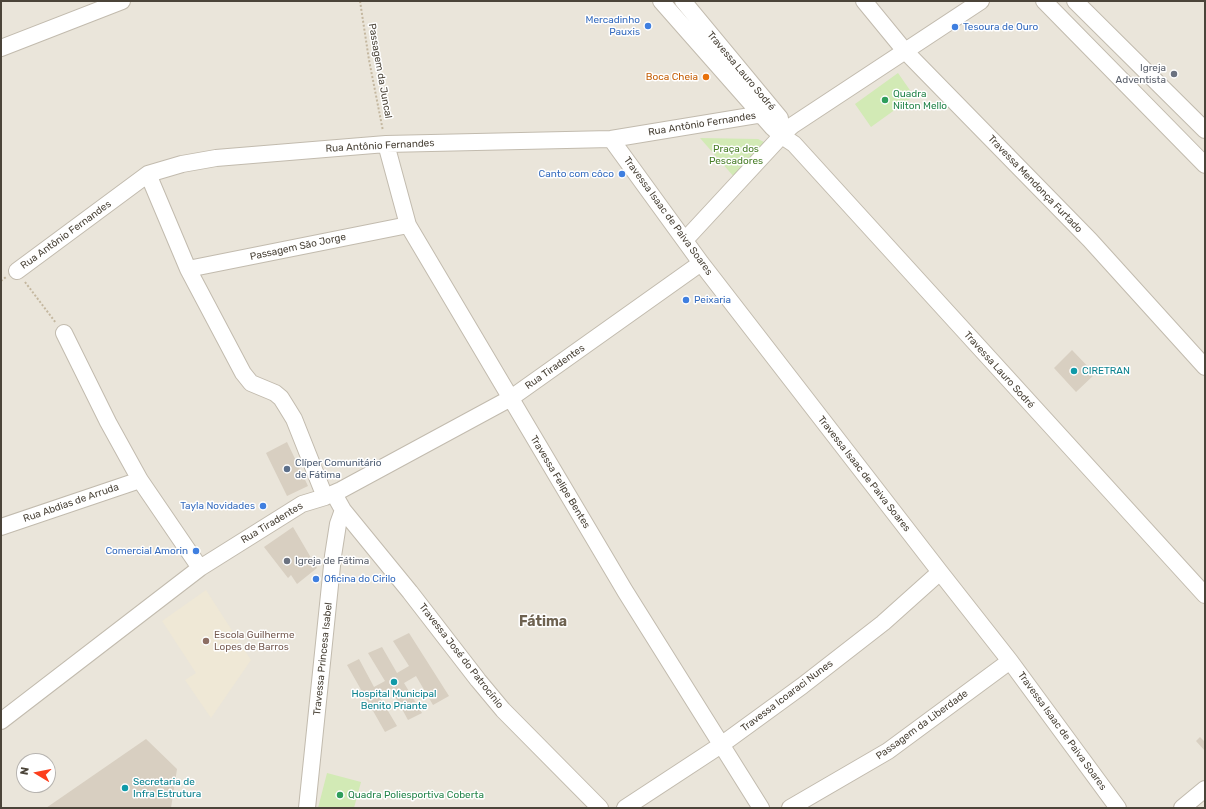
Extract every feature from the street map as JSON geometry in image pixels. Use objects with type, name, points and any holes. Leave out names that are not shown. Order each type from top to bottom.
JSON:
[{"type":"street","points":[[1,48],[122,1]]},
{"type":"street","name":"Travessa Lauro Sodré","points":[[661,1],[780,128],[1205,595]]},
{"type":"street","name":"Travessa Lauro Sodré","points":[[682,1],[780,128]]},
{"type":"street","name":"Travessa Mendonça Furtado","points":[[864,1],[905,51],[1090,240],[1205,367]]},
{"type":"street","name":"Rua Antônio Fernandes","points":[[16,271],[148,174],[199,160],[386,144],[612,139],[780,128],[905,51],[981,1]]},
{"type":"street","points":[[1044,1],[1205,165]]},
{"type":"street","points":[[1057,14],[1066,1]]},
{"type":"street","points":[[1075,1],[1205,130]]},
{"type":"street","points":[[685,240],[780,128]]},
{"type":"street","name":"Travessa Isaac de Paiva Soares","points":[[612,139],[701,263],[1010,661],[1118,808]]},
{"type":"street","name":"Travessa Felipe Bentes","points":[[386,144],[408,225],[625,591],[720,746],[761,808]]},
{"type":"street","name":"Travessa José do Patrocínio","points":[[148,174],[188,270],[248,380],[251,383],[275,393],[281,398],[294,419],[329,496],[343,510],[410,592],[503,710],[600,808]]},
{"type":"street","name":"Passagem São Jorge","points":[[188,270],[408,225]]},
{"type":"street","name":"Rua Tiradentes","points":[[1,721],[200,568],[302,504],[329,496],[511,398],[701,263]]},
{"type":"street","points":[[64,334],[108,422],[140,480],[200,568]]},
{"type":"street","name":"Rua Abdias de Arruda","points":[[1,527],[140,480]]},
{"type":"street","name":"Travessa Princesa Isabel","points":[[307,808],[333,556],[338,524],[343,510]]},
{"type":"street","name":"Travessa Icoaraci Nunes","points":[[624,808],[720,746],[802,686],[883,623],[940,572]]},
{"type":"street","name":"Passagem da Liberdade","points":[[790,808],[888,751],[1010,661]]},
{"type":"street","points":[[1182,808],[1205,789]]},
{"type":"path","name":"Passagem da Juncal","points":[[360,1],[369,60],[386,144]]},
{"type":"path","points":[[16,271],[64,334]]},
{"type":"shaded area","points":[[1,1],[1205,1],[1205,808],[1,808]]},
{"type":"shaded area","name":"Escola Guilherme Lopes de Barros","points":[[206,590],[251,660],[211,718],[185,680],[196,673],[162,621]]},
{"type":"green space","name":"Quadra Nilton Mello","points":[[898,73],[914,96],[871,127],[855,104]]},
{"type":"green space","name":"Praça dos Pescadores","points":[[700,138],[758,139],[764,142],[765,145],[735,178]]},
{"type":"green space","name":"Quadra Poliesportiva Coberta","points":[[327,773],[361,782],[354,808],[318,808]]},
{"type":"building","name":"CIRETRAN","points":[[1072,350],[1095,374],[1076,392],[1054,368]]},
{"type":"building","name":"Clíper Comunitário de Fátima","points":[[287,442],[308,486],[287,496],[266,453]]},
{"type":"building","points":[[293,527],[317,568],[297,584],[291,575],[288,578],[264,547]]},
{"type":"building","name":"Hospital Municipal Benito Priante","points":[[409,633],[449,696],[433,705],[416,676],[404,683],[422,713],[408,720],[391,689],[379,696],[397,726],[385,732],[347,665],[359,659],[374,687],[385,681],[368,653],[382,647],[397,673],[409,666],[393,641]]},
{"type":"building","points":[[1200,737],[1205,742],[1205,751],[1196,741]]},
{"type":"building","name":"Secretaria de Infra Estrutura","points":[[146,739],[177,769],[171,808],[46,808]]},
{"type":"place","name":"Mercadinho Pauxis","points":[[648,26]]},
{"type":"place","name":"Tesoura de Ouro","points":[[955,27]]},
{"type":"place","name":"Igreja Adventista","points":[[1174,74]]},
{"type":"place","name":"Boca Cheia","points":[[706,77]]},
{"type":"place","name":"Quadra Nilton Mello","points":[[885,100]]},
{"type":"place","name":"Canto com côco","points":[[622,174]]},
{"type":"place","name":"Peixaria","points":[[686,300]]},
{"type":"place","name":"CIRETRAN","points":[[1074,371]]},
{"type":"place","name":"Clíper Comunitário de Fátima","points":[[287,469]]},
{"type":"place","name":"Tayla Novidades","points":[[263,506]]},
{"type":"place","name":"Comercial Amorin","points":[[196,551]]},
{"type":"place","name":"Igreja de Fátima","points":[[287,561]]},
{"type":"place","name":"Oficina do Cirilo","points":[[316,579]]},
{"type":"place","name":"Escola Guilherme Lopes de Barros","points":[[206,641]]},
{"type":"place","name":"Hospital Municipal Benito Priante","points":[[394,682]]},
{"type":"place","name":"Secretaria de Infra Estrutura","points":[[125,788]]},
{"type":"place","name":"Quadra Poliesportiva Coberta","points":[[340,795]]},
{"type":"district","name":"Fátima","points":[[543,622]]}]
